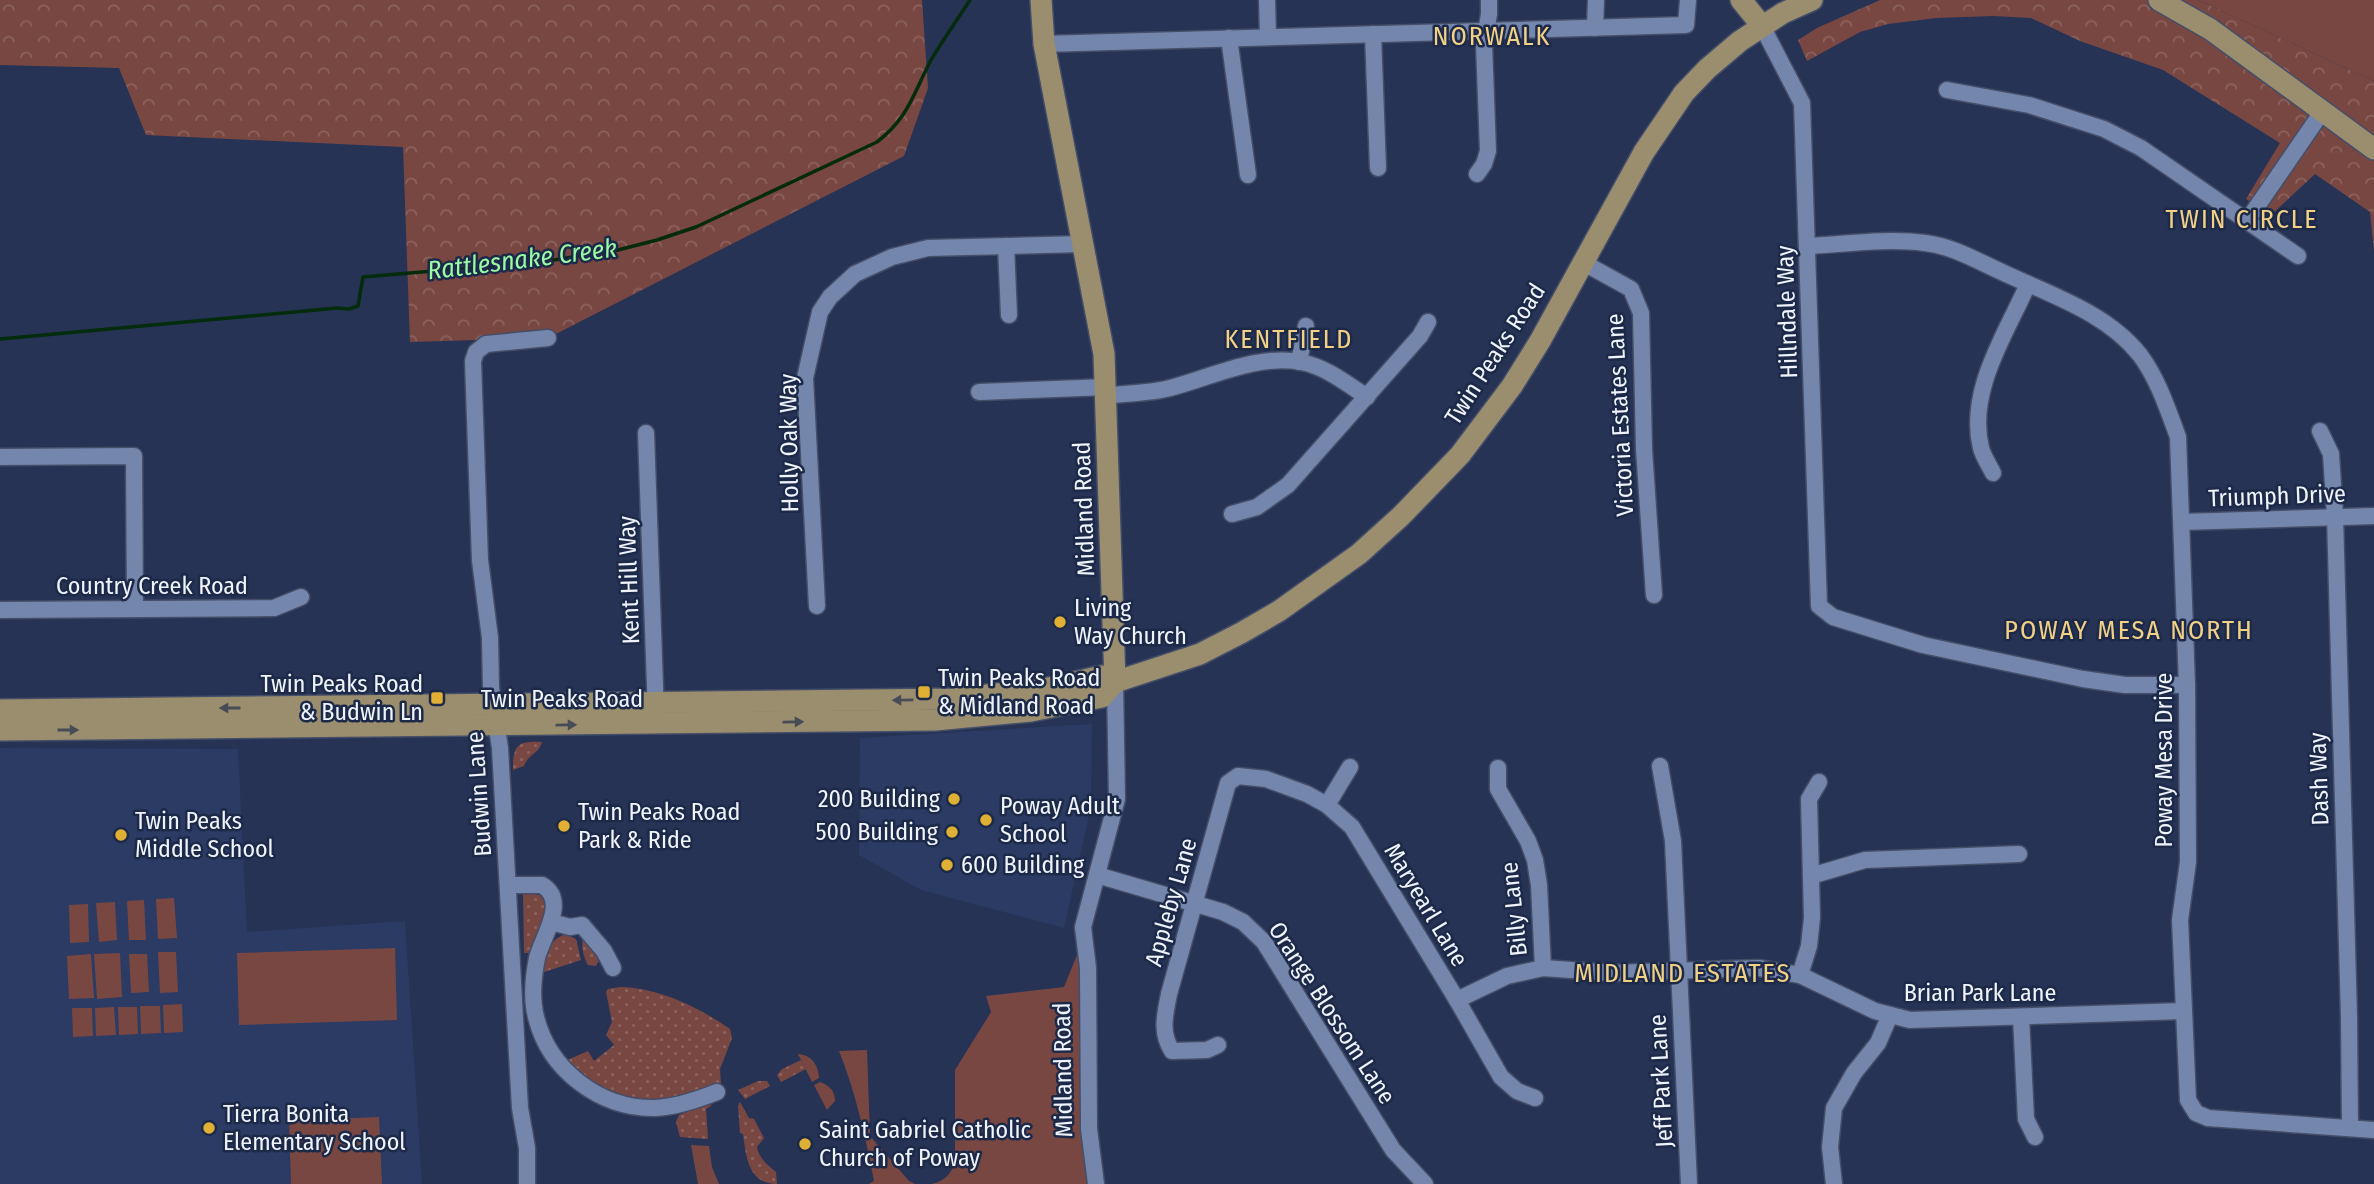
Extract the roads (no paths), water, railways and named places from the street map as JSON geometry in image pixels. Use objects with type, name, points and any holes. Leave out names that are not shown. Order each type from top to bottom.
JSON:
[{"type":"main road","name":"Midland Road","points":[[1041,0],[1044,44],[1104,354],[1115,682]]},
{"type":"main road","points":[[1741,0],[1762,26]]},
{"type":"main road","points":[[1760,0],[1762,26]]},
{"type":"main road","name":"Twin Peaks Road","points":[[0,710],[494,705],[656,714],[984,717],[1099,698],[1115,682],[1200,654],[1241,633],[1326,579],[1401,516],[1460,455],[1512,386],[1540,341],[1644,152],[1684,93],[1707,69],[1762,26],[1812,0]]},
{"type":"main road","points":[[2159,0],[2210,29],[2374,149]]},
{"type":"main road","name":"Twin Peaks Road","points":[[0,730],[497,726],[656,714]]},
{"type":"street","points":[[1267,0],[1268,37]]},
{"type":"street","points":[[1478,174],[1488,151],[1484,44],[1489,0]]},
{"type":"street","points":[[1595,28],[1596,0]]},
{"type":"street","points":[[1044,44],[1686,25],[1688,0]]},
{"type":"street","name":"Hillndale Way","points":[[1762,26],[1802,103],[1819,606],[1833,617],[1897,637],[1990,660],[2125,685],[2187,685]]},
{"type":"street","points":[[1373,34],[1378,168]]},
{"type":"street","points":[[1229,38],[1248,175]]},
{"type":"street","points":[[1947,90],[2029,105],[2104,129],[2141,148],[2298,257]]},
{"type":"street","points":[[2247,220],[2322,112]]},
{"type":"street","name":"Poway Mesa Drive","points":[[1808,246],[1910,242],[1928,243],[1953,250],[2086,311],[2117,332],[2140,356],[2164,400],[2178,437],[2187,685],[2188,862],[2180,920],[2188,1100],[2196,1113],[2208,1118],[2350,1128]]},
{"type":"street","name":"Holly Oak Way","points":[[817,606],[806,378],[820,312],[830,297],[855,274],[892,257],[928,248],[1082,244]]},
{"type":"street","points":[[1006,246],[1009,315]]},
{"type":"street","name":"Victoria Estates Lane","points":[[1582,262],[1631,289],[1640,313],[1644,449],[1654,594]]},
{"type":"street","points":[[1993,473],[1981,448],[1979,414],[1983,382],[2028,284]]},
{"type":"street","points":[[1232,514],[1257,506],[1288,485],[1420,336],[1428,322]]},
{"type":"street","points":[[1299,362],[1306,326]]},
{"type":"street","name":"Budwin Lane","points":[[527,1184],[527,1148],[520,1108],[497,726],[480,560],[473,361],[475,352],[486,344],[548,338]]},
{"type":"street","points":[[979,392],[1153,392],[1269,361],[1299,362],[1338,377],[1367,397]]},
{"type":"street","name":"Dash Way","points":[[2320,431],[2331,454],[2335,516],[2350,1128]]},
{"type":"street","name":"Kent Hill Way","points":[[646,433],[656,714]]},
{"type":"street","points":[[0,457],[134,456],[135,610]]},
{"type":"street","name":"Triumph Drive","points":[[2182,522],[2374,516]]},
{"type":"street","name":"Country Creek Road","points":[[0,610],[274,608],[301,597]]},
{"type":"street","name":"Midland Road","points":[[1096,1184],[1089,1129],[1088,968],[1083,927],[1118,799],[1115,682]]},
{"type":"street","name":"Jeff Park Lane","points":[[1660,766],[1673,841],[1689,1184]]},
{"type":"street","points":[[1327,805],[1350,767]]},
{"type":"street","name":"Billy Lane","points":[[1498,768],[1498,789],[1528,841],[1535,860],[1539,885],[1543,968]]},
{"type":"street","name":"Appleby Lane","points":[[1218,1045],[1207,1050],[1172,1051],[1165,1040],[1163,1025],[1193,904],[1228,783],[1238,776],[1245,776]]},
{"type":"street","name":"Maryearl Lane","points":[[1245,776],[1266,779],[1307,794],[1327,805],[1352,827],[1501,1077],[1517,1091],[1535,1098]]},
{"type":"street","points":[[1800,975],[1809,946],[1812,918],[1809,799],[1819,782]]},
{"type":"street","points":[[1811,876],[1865,860],[2019,854]]},
{"type":"street","name":"Orange Blossom Lane","points":[[1097,875],[1223,912],[1243,922],[1264,942],[1393,1150],[1425,1184]]},
{"type":"street","points":[[508,884],[536,883],[551,892],[554,906],[551,922],[538,955],[533,991],[535,1013],[541,1033],[562,1067],[595,1093],[633,1106],[664,1107],[717,1092]]},
{"type":"street","points":[[551,922],[570,927],[582,925],[604,951],[613,968]]},
{"type":"street","name":"Brian Park Lane","points":[[1457,1000],[1507,976],[1543,968],[1613,974],[1759,968],[1800,975],[1875,1011],[1910,1020],[2183,1011]]},
{"type":"street","points":[[1833,1184],[1830,1147],[1834,1108],[1854,1073],[1878,1043],[1890,1016]]},
{"type":"street","points":[[2021,1017],[2026,1119],[2035,1136]]},
{"type":"street","points":[[2350,1128],[2374,1130]]},
{"type":"waterway","name":"Rattlesnake Creek","points":[[0,339],[349,309],[358,306],[363,277],[541,262],[618,250],[696,227],[877,142],[888,133],[903,114],[931,60],[970,0]]},
{"type":"place","name":"Living Way Church","points":[[1060,622]]},
{"type":"place","name":"Twin Peaks Road & Midland Road","points":[[924,692]]},
{"type":"place","name":"Twin Peaks Road & Budwin Ln","points":[[437,698]]},
{"type":"place","name":"200 Building","points":[[954,799]]},
{"type":"place","name":"Poway Adult School","points":[[986,820]]},
{"type":"place","name":"Twin Peaks Road Park & Ride","points":[[564,826]]},
{"type":"place","name":"500 Building","points":[[952,832]]},
{"type":"place","name":"Twin Peaks Middle School","points":[[121,835]]},
{"type":"place","name":"600 Building","points":[[947,865]]},
{"type":"place","name":"Tierra Bonita Elementary School","points":[[209,1128]]},
{"type":"place","name":"Saint Gabriel Catholic Church of Poway","points":[[805,1144]]},
{"type":"district","name":"NORWALK","points":[[1492,36]]},
{"type":"district","name":"TWIN CIRCLE","points":[[2242,219]]},
{"type":"district","name":"KENTFIELD","points":[[1289,339]]},
{"type":"district","name":"POWAY MESA NORTH","points":[[2129,630]]},
{"type":"district","name":"MIDLAND ESTATES","points":[[1683,973]]}]
